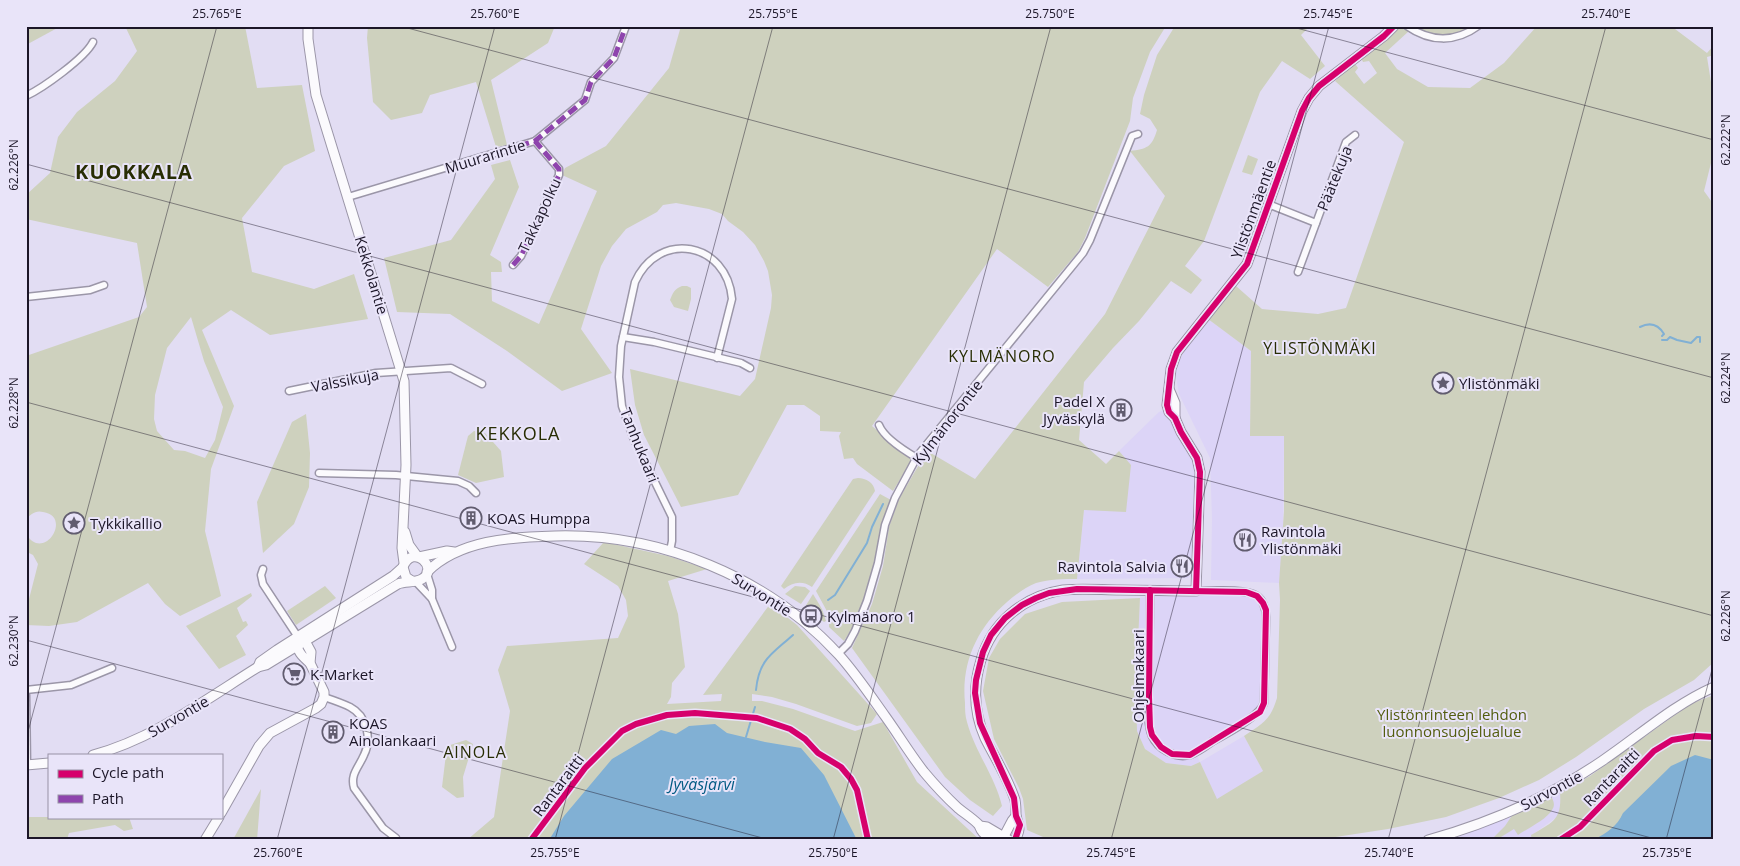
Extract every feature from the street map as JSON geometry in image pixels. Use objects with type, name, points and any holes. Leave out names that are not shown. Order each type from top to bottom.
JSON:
[{"type":"street","name":"Kekkolantie","points":[[308,26],[316,95],[404,380],[406,477],[402,548],[404,565]]},
{"type":"street","name":"Muurarintie","points":[[348,196],[535,141],[585,100],[591,82],[614,58],[626,26]]},
{"type":"street","name":"Ylistönmäentie","points":[[1196,591],[1200,472],[1197,458],[1175,418],[1175,403],[1169,389],[1171,369],[1177,352],[1247,264],[1302,112],[1309,98],[1319,86],[1384,36],[1394,26]]},
{"type":"street","points":[[1407,26],[1428,37],[1441,39],[1462,36],[1478,26]]},
{"type":"street","points":[[26,96],[83,56],[93,42]]},
{"type":"street","name":"Kylmänorontie","points":[[838,654],[848,644],[855,631],[867,601],[875,573],[885,525],[895,498],[917,458],[1083,253],[1132,136],[1138,134]]},
{"type":"street","name":"Päätekuja","points":[[1298,272],[1346,142],[1354,135]]},
{"type":"street","name":"Takkapolku","points":[[513,265],[521,256],[559,175],[559,169],[535,141]]},
{"type":"street","name":"Päätekuja","points":[[1268,204],[1316,222]]},
{"type":"street","name":"Tanhukaari","points":[[670,551],[672,517],[633,437],[622,406],[619,377],[623,336],[635,282],[639,273],[649,261],[662,252],[684,248],[697,251],[716,262],[725,275],[732,299],[718,358]]},
{"type":"street","points":[[26,297],[90,290],[104,285]]},
{"type":"street","points":[[623,336],[741,363],[750,368]]},
{"type":"street","name":"Valssikuja","points":[[289,391],[369,374],[401,370],[451,368],[482,384]]},
{"type":"street","points":[[879,425],[881,430],[898,446],[917,458]]},
{"type":"street","points":[[319,473],[396,475],[458,481],[469,486],[476,493]]},
{"type":"street","name":"Kekkolantie","points":[[404,528],[410,544],[418,557]]},
{"type":"street","name":"Survontie","points":[[418,557],[447,551],[454,552],[473,546],[526,537],[565,536],[612,540],[670,551],[726,572],[769,596],[798,617],[838,654],[924,772],[956,806],[980,826],[987,827],[1005,839]]},
{"type":"street","name":"Survontie","points":[[427,573],[454,552]]},
{"type":"street","points":[[432,599],[404,574],[404,565],[411,557],[418,557],[427,565],[432,599],[452,648]]},
{"type":"street","name":"Survontie","points":[[300,642],[393,576],[404,565]]},
{"type":"street","points":[[222,811],[259,746],[270,733],[316,708],[321,704],[324,697],[324,692],[310,663],[311,652],[300,642],[264,584],[261,576],[263,569]]},
{"type":"street","points":[[413,581],[422,579],[427,573]]},
{"type":"street","name":"Survontie","points":[[96,754],[129,742],[161,726],[258,667],[260,662],[300,642],[398,584],[413,581]]},
{"type":"street","name":"Ohjelmakaari","points":[[1015,840],[1020,824],[1016,816],[1014,798],[985,738],[977,710],[976,680],[983,652],[991,635],[1013,611],[1036,598],[1049,593],[1077,589],[1150,590],[1246,592],[1257,596],[1266,610],[1264,703],[1260,712],[1190,755],[1168,753],[1161,748],[1152,735],[1150,727],[1148,697],[1150,590]]},
{"type":"street","points":[[26,690],[71,684],[112,668]]},
{"type":"street","name":"Survontie","points":[[1428,840],[1474,826],[1553,791],[1602,761],[1688,700],[1714,687]]},
{"type":"street","points":[[26,695],[27,765],[48,763]]},
{"type":"street","points":[[324,697],[351,707],[359,714],[366,726],[369,741],[365,754],[352,776],[354,788],[384,828],[396,838]]},
{"type":"street","points":[[1005,839],[1016,816]]},
{"type":"street","points":[[205,840],[218,818]]},
{"type":"street","name":"Survontie","points":[[980,826],[982,832],[994,840]]},
{"type":"shaded area","points":[[1208,319],[1251,351],[1250,436],[1284,436],[1283,541],[1279,583],[1211,580],[1210,458],[1179,394],[1175,371],[1184,351]]},
{"type":"shaded area","points":[[1166,409],[1170,421],[1191,454],[1194,463],[1192,574],[1188,578],[1077,579],[1084,510],[1131,465],[1119,451],[1159,412]]},
{"type":"shaded area","points":[[1167,594],[1245,596],[1253,598],[1260,605],[1263,613],[1260,708],[1194,750],[1200,762],[1191,766],[1166,763],[1145,749],[1137,731],[1136,688],[1140,598]]},
{"type":"shaded area","points":[[1244,736],[1263,771],[1217,800],[1200,762]]},
{"type":"shaded area","points":[[1560,792],[1561,807],[1558,816],[1532,835],[1532,840],[1453,840],[1469,831],[1513,814]]},
{"type":"green space","points":[[26,26],[61,26],[26,45]]},
{"type":"green space","points":[[125,26],[245,26],[257,88],[302,85],[315,151],[284,166],[242,218],[252,272],[314,289],[354,274],[368,319],[270,335],[231,310],[202,330],[234,406],[211,469],[205,531],[221,596],[180,616],[165,604],[148,583],[77,622],[49,626],[26,625],[26,603],[28,603],[38,564],[33,555],[26,554],[26,534],[33,542],[47,541],[56,528],[56,521],[52,515],[43,512],[33,513],[26,520],[26,356],[139,317],[147,307],[137,243],[26,219],[26,195],[50,173],[58,137],[77,112],[115,81],[137,51]],"holes":[[[191,317],[204,361],[223,407],[215,440],[205,458],[185,451],[174,450],[157,431],[154,419],[155,395],[167,348]]]},
{"type":"green space","points":[[368,26],[555,26],[548,43],[491,80],[507,145],[496,147],[476,82],[430,95],[422,113],[391,120],[373,102],[367,38]]},
{"type":"green space","points":[[681,26],[1166,26],[1150,52],[1133,98],[1130,121],[1078,252],[1048,287],[997,249],[872,426],[912,460],[893,491],[857,464],[853,458],[844,459],[839,436],[841,432],[820,431],[820,416],[804,405],[787,405],[738,495],[681,507],[644,435],[635,405],[630,369],[740,396],[755,379],[771,308],[772,295],[768,271],[755,245],[722,214],[709,209],[676,203],[663,205],[657,212],[626,229],[612,246],[601,266],[581,329],[612,373],[562,391],[507,351],[450,314],[397,312],[384,258],[451,240],[495,179],[491,165],[510,160],[519,187],[490,255],[501,262],[502,272],[491,272],[492,301],[539,324],[597,191],[562,175],[565,168],[606,146],[669,68]]},
{"type":"green space","points":[[1175,26],[1310,26],[1301,35],[1325,66],[1310,79],[1282,61],[1260,92],[1204,241],[1185,266],[1202,280],[1191,294],[1171,281],[1139,321],[1084,382],[1079,440],[1106,464],[1119,451],[1131,465],[1126,512],[1084,510],[1077,579],[1036,583],[1021,591],[996,612],[979,635],[973,647],[964,688],[965,715],[975,744],[999,795],[1002,806],[993,816],[970,800],[945,777],[852,648],[872,604],[883,566],[889,527],[899,499],[921,461],[929,452],[975,479],[1105,314],[1165,196],[1130,151],[1145,148],[1151,144],[1155,136],[1157,130],[1150,119],[1140,114],[1157,55]]},
{"type":"green space","points":[[1412,26],[1474,26],[1451,35],[1435,35]]},
{"type":"green space","name":"Ylistönrinteen lehdon luonnonsuojelualue","points":[[1537,26],[1671,26],[1707,53],[1714,45],[1714,55],[1707,57],[1714,101],[1714,151],[1704,191],[1714,205],[1714,615],[1712,618],[1714,620],[1714,662],[1694,680],[1644,709],[1576,757],[1539,780],[1499,798],[1446,817],[1388,829],[1316,840],[1050,840],[1027,830],[1023,799],[994,739],[983,691],[989,658],[1000,639],[1025,614],[1062,602],[1140,598],[1136,688],[1137,731],[1145,749],[1166,763],[1191,766],[1200,762],[1217,799],[1263,771],[1244,736],[1265,721],[1272,712],[1277,698],[1279,583],[1284,511],[1284,436],[1250,436],[1251,351],[1208,319],[1236,286],[1262,309],[1318,314],[1346,308],[1404,142],[1335,81],[1352,65],[1356,65],[1358,68],[1355,72],[1364,84],[1377,73],[1369,61],[1363,62],[1361,58],[1400,28],[1409,31],[1385,53],[1397,69],[1428,87],[1470,88],[1504,63]]},
{"type":"green space","points":[[1248,155],[1258,159],[1252,175],[1242,172]]},
{"type":"green space","points":[[682,286],[691,288],[688,311],[674,307],[670,300],[675,290]]},
{"type":"green space","points":[[306,414],[310,453],[309,487],[294,524],[263,553],[257,502],[292,422]]},
{"type":"green space","points":[[474,431],[485,433],[501,451],[504,477],[476,483],[458,475],[468,436]]},
{"type":"green space","points":[[858,478],[869,482],[875,491],[812,587],[805,583],[798,583],[784,589],[781,586],[853,479]]},
{"type":"green space","points":[[880,494],[891,500],[861,608],[844,641],[829,627],[829,615],[816,591]]},
{"type":"green space","points":[[604,542],[668,556],[707,569],[668,581],[678,614],[685,667],[672,683],[671,697],[667,704],[721,701],[722,694],[703,695],[770,604],[797,625],[877,714],[871,723],[857,726],[772,697],[752,694],[752,701],[762,701],[793,709],[855,731],[883,722],[917,782],[980,840],[467,840],[494,817],[510,711],[498,670],[507,646],[618,638],[628,616],[626,600],[618,586],[584,564]]},
{"type":"green space","points":[[325,586],[336,598],[296,625],[287,611]]},
{"type":"green space","points":[[795,586],[805,587],[810,591],[801,604],[785,594]]},
{"type":"green space","points":[[251,593],[252,596],[237,608],[243,622],[246,621],[248,625],[236,636],[246,655],[219,669],[186,626]]},
{"type":"green space","points":[[813,594],[822,609],[826,621],[824,622],[805,607]]},
{"type":"green space","points":[[1714,695],[1714,782],[1607,840],[1532,840],[1531,835],[1546,827],[1558,814],[1560,792],[1590,776],[1690,704]]},
{"type":"green space","points":[[466,740],[473,744],[463,777],[464,797],[457,798],[442,787],[447,746]]},
{"type":"green space","points":[[261,789],[257,840],[232,840],[235,836]]},
{"type":"green space","points":[[1550,797],[1554,807],[1541,820],[1518,835],[1514,829],[1496,840],[1491,840],[1505,826],[1513,814]]},
{"type":"green space","points":[[26,817],[129,818],[133,829],[124,831],[115,825],[69,833],[67,839],[26,840]]},
{"type":"water","name":"Jyväsjärvi","points":[[715,724],[727,733],[801,748],[824,775],[857,840],[549,840],[564,816],[612,759],[661,730],[676,734],[689,726]]},
{"type":"water","points":[[1695,755],[1714,760],[1714,840],[1594,840],[1615,826],[1623,813],[1671,766]]},
{"type":"waterway","points":[[1640,327],[1654,325],[1662,331],[1664,334],[1662,336]]},
{"type":"waterway","points":[[1662,340],[1667,340],[1670,337],[1691,343],[1697,337],[1700,337],[1700,342]]},
{"type":"waterway","points":[[828,600],[835,595],[867,543],[883,504]]},
{"type":"waterway","points":[[756,690],[763,664],[793,635]]},
{"type":"waterway","points":[[746,737],[755,707]]},
{"type":"marked path","points":[[505,150],[535,141],[585,100],[591,82],[614,58],[626,26]]},
{"type":"marked path","points":[[513,265],[521,256],[559,175],[559,169],[535,141]]},
{"type":"cycle path","points":[[1196,591],[1200,472],[1197,458],[1175,418],[1169,412],[1167,405],[1171,369],[1177,352],[1247,264],[1302,111],[1309,98],[1319,86],[1384,36],[1394,26]]},
{"type":"cycle path","points":[[1015,840],[1020,825],[1016,816],[1014,798],[980,723],[975,693],[976,680],[983,652],[991,635],[1005,618],[1022,605],[1049,593],[1077,589],[1246,592],[1257,596],[1266,610],[1264,703],[1260,712],[1190,755],[1172,754],[1161,747],[1152,735],[1150,727],[1149,697],[1150,590]]},
{"type":"cycle path","name":"Rantaraitti","points":[[531,840],[585,768],[622,731],[636,724],[667,715],[695,713],[757,718],[790,729],[805,739],[818,753],[841,767],[851,779],[857,790],[868,840]]},
{"type":"cycle path","name":"Rantaraitti","points":[[1560,840],[1580,827],[1654,751],[1672,740],[1696,736],[1714,737]]},
{"type":"place","name":"Ylistönmäki","points":[[1443,383]]},
{"type":"place","name":"Padel X Jyväskylä","points":[[1121,410]]},
{"type":"place","name":"KOAS Humppa","points":[[471,518]]},
{"type":"place","name":"Tykkikallio","points":[[74,523]]},
{"type":"place","name":"Ravintola Ylistönmäki","points":[[1245,540]]},
{"type":"place","name":"Ravintola Salvia","points":[[1182,566]]},
{"type":"place","name":"Kylmänoro 1","points":[[811,616]]},
{"type":"place","name":"K-Market","points":[[294,674]]},
{"type":"place","name":"KOAS Ainolankaari","points":[[333,732]]},
{"type":"district","name":"KUOKKALA","points":[[134,171]]},
{"type":"district","name":"YLISTÖNMÄKI","points":[[1320,348]]},
{"type":"district","name":"KYLMÄNORO","points":[[1002,356]]},
{"type":"district","name":"KEKKOLA","points":[[518,433]]},
{"type":"district","name":"AINOLA","points":[[475,752]]}]
